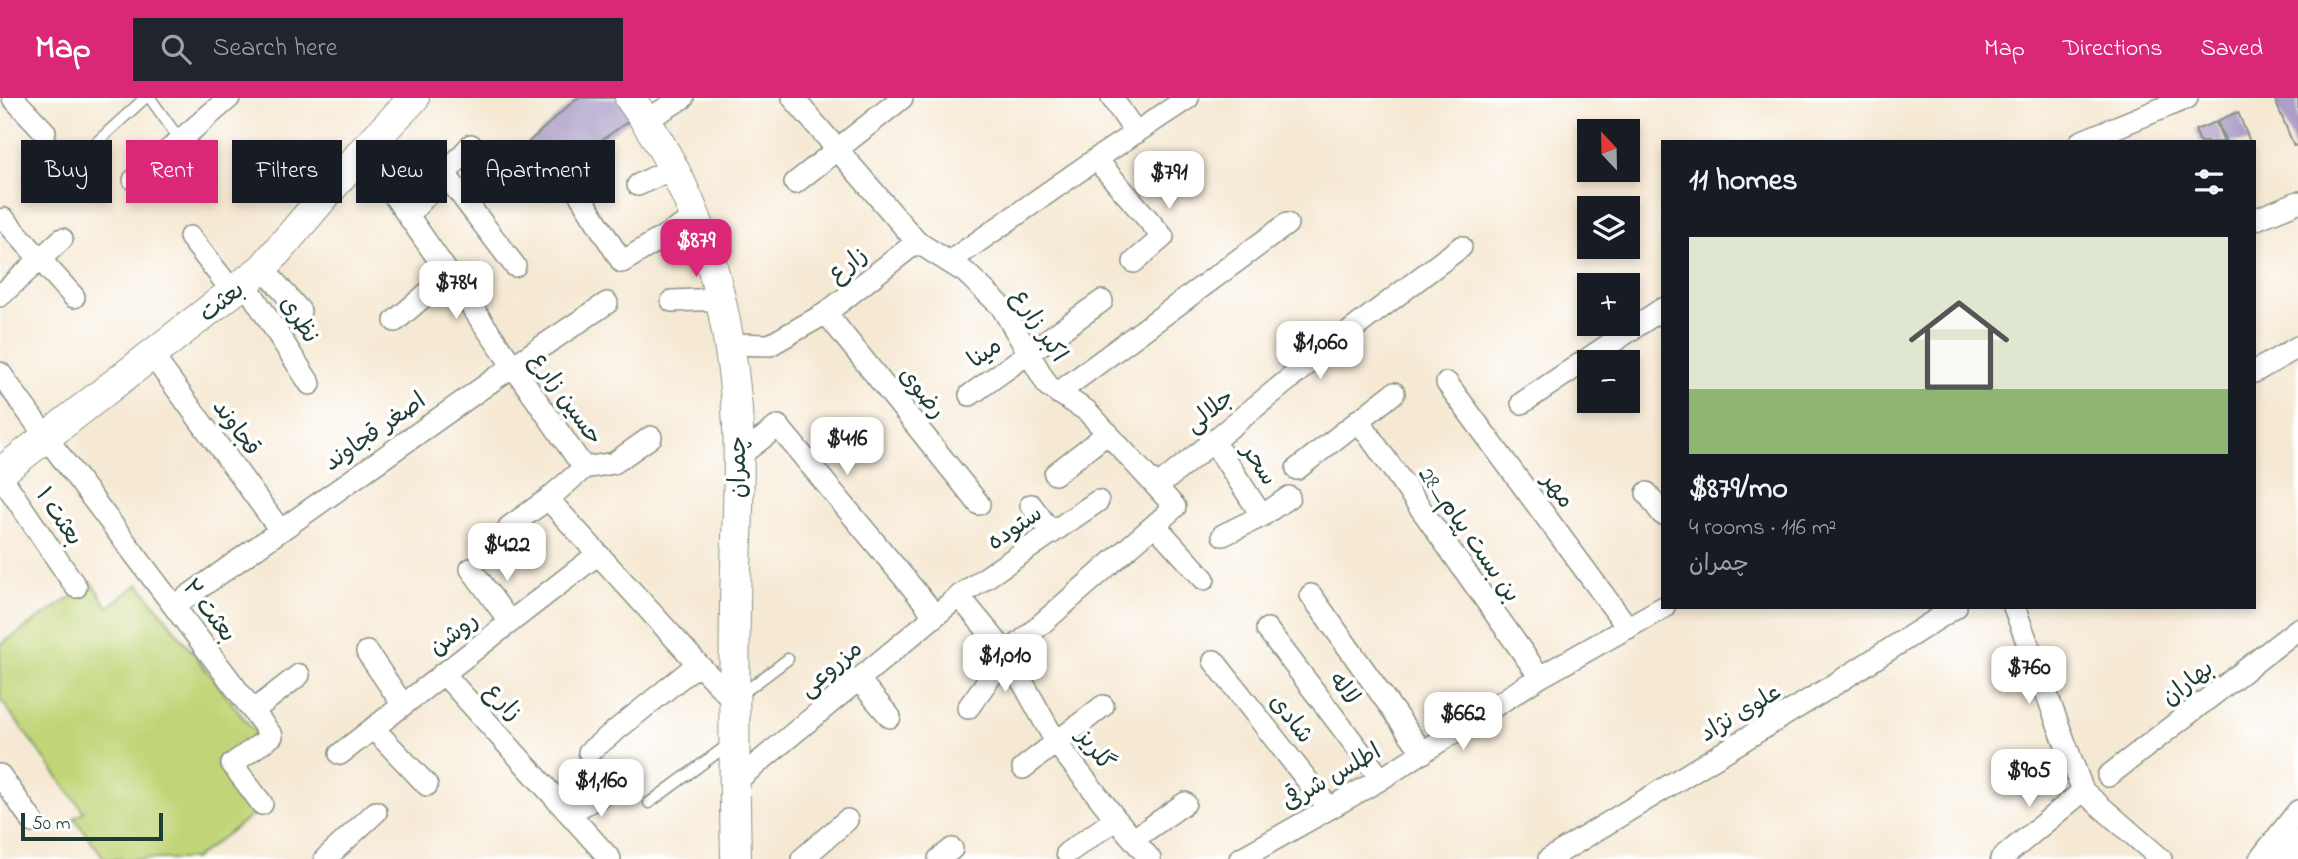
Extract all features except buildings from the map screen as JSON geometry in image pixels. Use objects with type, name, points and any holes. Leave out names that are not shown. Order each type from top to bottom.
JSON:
[{"type":"street","points":[[13,98],[45,132]]},
{"type":"street","points":[[180,140],[229,98]]},
{"type":"street","name":"بعثت","points":[[374,140],[414,98]]},
{"type":"street","points":[[638,109],[683,98]]},
{"type":"street","name":"اکبر زارع","points":[[793,98],[917,242],[965,272],[1001,306],[1048,386],[1087,411],[1175,507],[1155,524]]},
{"type":"street","points":[[795,183],[902,98]]},
{"type":"street","points":[[1112,98],[1136,133]]},
{"type":"street","points":[[2085,140],[2186,98]]},
{"type":"street","points":[[949,262],[1178,101]]},
{"type":"street","name":"چمران","points":[[638,109],[675,167],[696,217],[722,299],[736,390],[738,457],[733,700],[736,859]]},
{"type":"street","points":[[447,173],[461,157]]},
{"type":"street","name":"بعثت","points":[[0,474],[247,281],[356,159]]},
{"type":"street","points":[[1096,159],[1163,237],[1134,262]]},
{"type":"street","points":[[638,185],[675,167]]},
{"type":"street","points":[[447,175],[515,266]]},
{"type":"street","points":[[2256,219],[2298,202]]},
{"type":"street","name":"حسین زارع","points":[[399,203],[584,468]]},
{"type":"street","points":[[408,216],[420,203]]},
{"type":"street","points":[[585,203],[622,262],[696,217]]},
{"type":"street","points":[[4,219],[74,297]]},
{"type":"street","points":[[1058,393],[1287,224]]},
{"type":"street","points":[[190,237],[247,281],[300,311]]},
{"type":"street","points":[[0,296],[62,239]]},
{"type":"street","name":"زارع","points":[[729,344],[770,345],[827,313],[917,242]]},
{"type":"street","name":"جلالی","points":[[1157,486],[1320,354],[1461,247]]},
{"type":"street","points":[[395,320],[449,275]]},
{"type":"street","name":"نظری","points":[[247,281],[310,384]]},
{"type":"street","points":[[672,301],[722,299]]},
{"type":"street","name":"مینا","points":[[970,394],[1102,301]]},
{"type":"street","name":"اصغر قجاوند","points":[[174,606],[513,366],[607,303]]},
{"type":"street","points":[[1522,403],[1661,310]]},
{"type":"street","name":"رضوی","points":[[827,313],[979,504]]},
{"type":"street","points":[[2256,371],[2298,347]]},
{"type":"street","name":"قجاوند","points":[[152,355],[280,530]]},
{"type":"street","name":"بعثت ۲","points":[[0,373],[272,736],[232,764],[262,804]]},
{"type":"street","name":"مهر","points":[[1447,383],[1628,628]]},
{"type":"street","points":[[1297,469],[1394,393]]},
{"type":"street","name":"بن بست پیام_28","points":[[1358,421],[1540,677]]},
{"type":"street","points":[[738,457],[778,426],[926,604],[933,617]]},
{"type":"street","points":[[1055,474],[1108,433]]},
{"type":"street","points":[[509,527],[548,499],[584,468],[614,463],[651,437]]},
{"type":"street","name":"سحر","points":[[1213,441],[1262,516]]},
{"type":"street","name":"بعثت ۱","points":[[0,474],[76,587]]},
{"type":"street","points":[[1647,493],[1661,513]]},
{"type":"street","points":[[1223,535],[1262,516],[1289,497]]},
{"type":"street","points":[[548,499],[733,700]]},
{"type":"street","name":"ستوده","points":[[960,596],[1098,501]]},
{"type":"street","points":[[1031,505],[1052,533]]},
{"type":"street","points":[[968,708],[1007,654],[1155,524],[1204,579]]},
{"type":"street","name":"روشن","points":[[340,754],[598,554]]},
{"type":"street","points":[[471,569],[510,622]]},
{"type":"street","points":[[1311,595],[1423,753]]},
{"type":"street","name":"مزروعی","points":[[735,782],[960,596]]},
{"type":"street","name":"گلریز","points":[[960,596],[1007,654],[1058,744],[1116,820],[1150,859]]},
{"type":"street","name":"اطلس شرقی","points":[[1240,859],[1381,779],[1540,677],[1661,609]]},
{"type":"street","name":"علوی نژاد","points":[[1549,859],[1953,609]]},
{"type":"street","points":[[2015,609],[2083,791],[2161,859]]},
{"type":"street","name":"لاله","points":[[1267,629],[1381,779]]},
{"type":"street","name":"بهاران","points":[[2108,776],[2298,629]]},
{"type":"street","points":[[367,652],[403,705]]},
{"type":"street","name":"شادی","points":[[1214,661],[1329,808]]},
{"type":"street","points":[[589,752],[698,664]]},
{"type":"street","name":"زارع","points":[[443,673],[610,859]]},
{"type":"street","points":[[253,711],[299,675]]},
{"type":"street","points":[[858,678],[890,717]]},
{"type":"street","points":[[1023,768],[1058,744],[1103,706]]},
{"type":"street","points":[[373,728],[427,785]]},
{"type":"street","points":[[0,775],[33,822]]},
{"type":"street","points":[[569,813],[613,789]]},
{"type":"street","points":[[2001,859],[2083,791]]},
{"type":"street","points":[[1134,839],[1185,803]]},
{"type":"street","points":[[2260,859],[2298,811]]},
{"type":"street","points":[[325,859],[376,812]]},
{"type":"street","points":[[802,859],[847,820]]},
{"type":"street","points":[[1067,853],[1116,820]]},
{"type":"street","points":[[2286,859],[2298,845]]},
{"type":"lane","points":[[100,140],[148,98],[180,140]]},
{"type":"lane","points":[[733,700],[788,659]]},
{"type":"lane","points":[[649,803],[734,740]]},
{"type":"green space","points":[[92,583],[108,607],[139,584],[256,734],[217,763],[254,814],[194,859],[105,859],[74,818],[84,812],[0,699],[0,645]]}]
